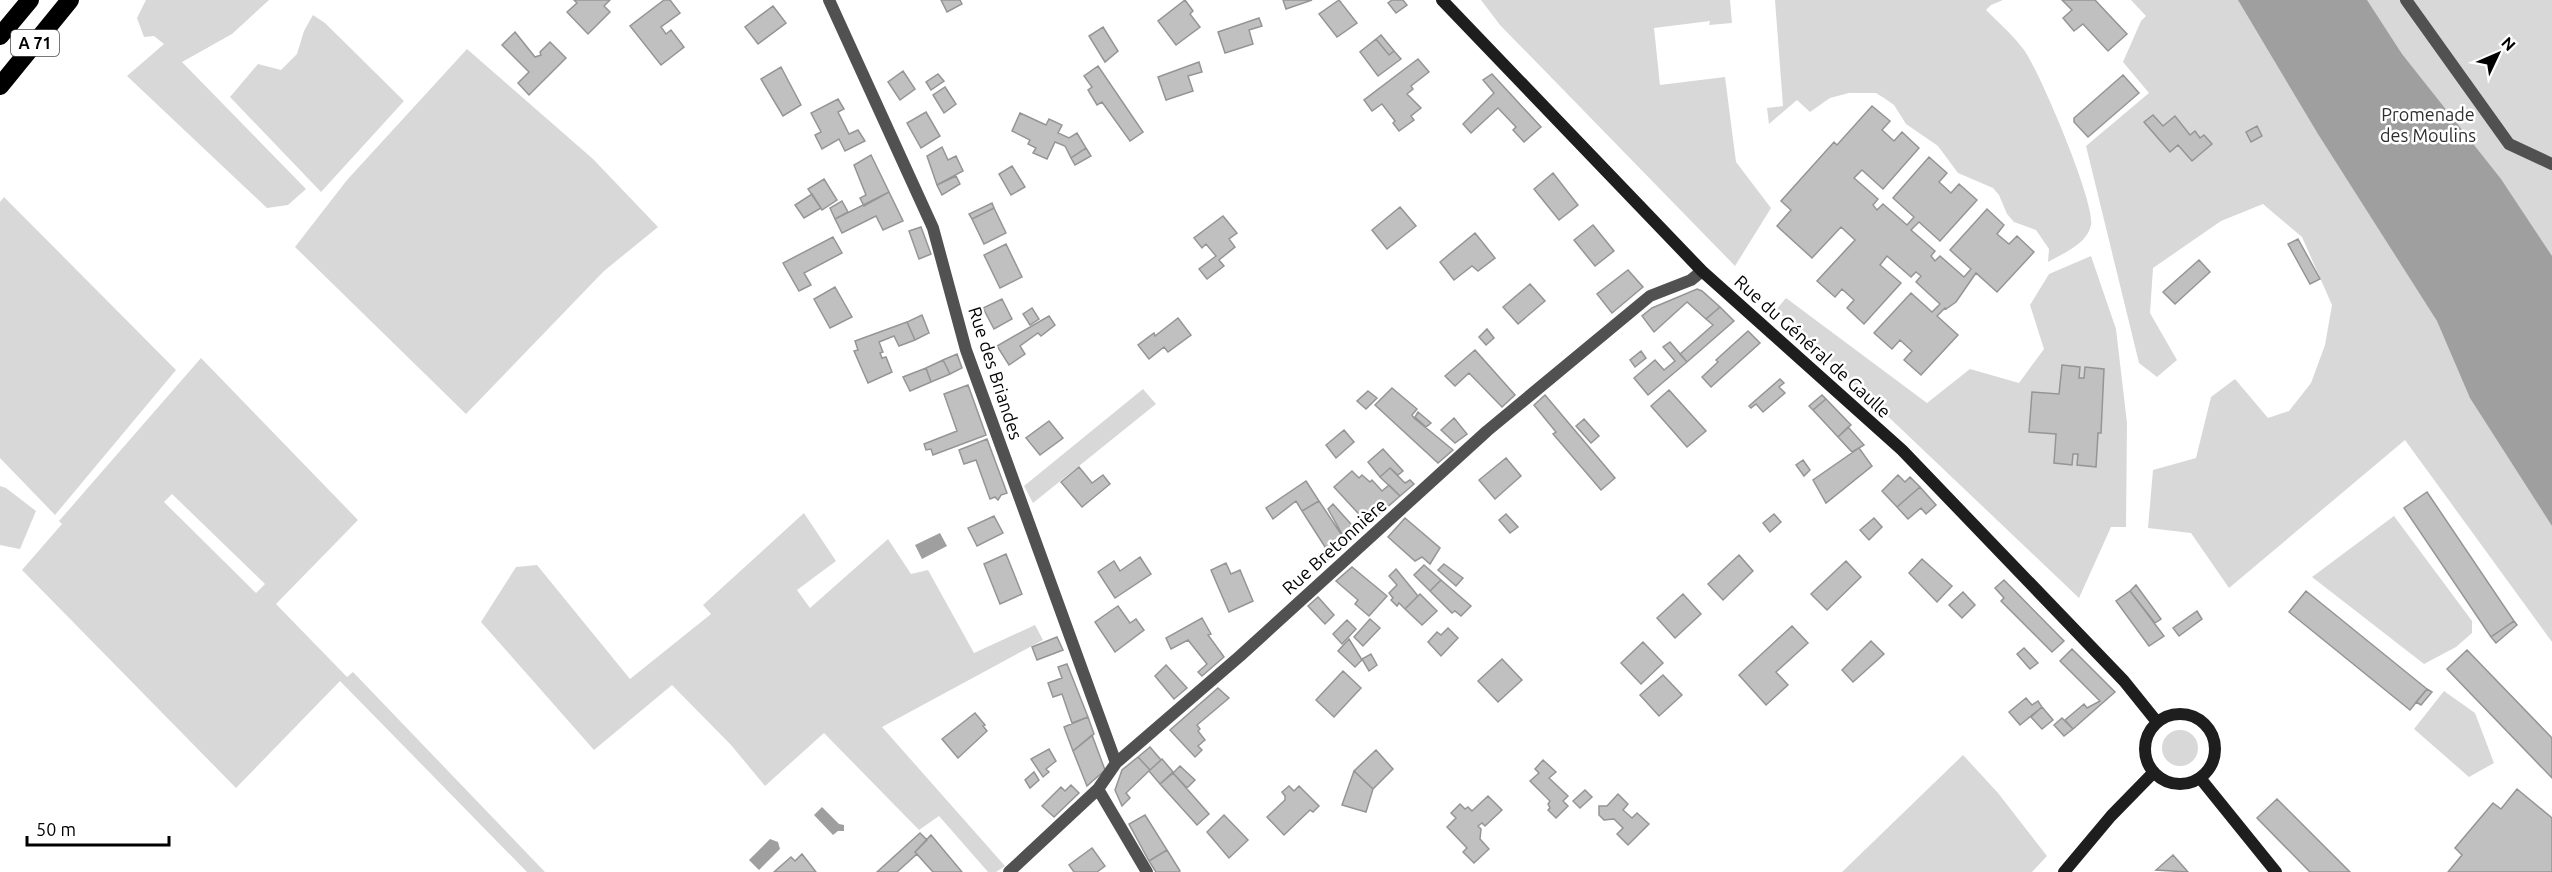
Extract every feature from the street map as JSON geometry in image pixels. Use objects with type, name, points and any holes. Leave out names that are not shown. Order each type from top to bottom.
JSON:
[{"type":"highway","name":"A 71","points":[[0,36],[30,0]]},
{"type":"highway","name":"A 71","points":[[0,86],[70,0]]},
{"type":"main road","name":"Rue du Général de Gaulle","points":[[1447,2],[1702,271],[1902,450],[2124,681],[2157,722]]},
{"type":"main road","points":[[2175,714],[2185,714],[2204,722],[2210,731],[2215,752],[2208,771],[2191,783],[2171,783],[2154,772],[2145,752],[2146,741],[2157,722],[2175,714]]},
{"type":"main road","points":[[2064,872],[2111,816],[2154,772]]},
{"type":"main road","points":[[2200,778],[2276,872]]},
{"type":"street","name":"Rue des Briandes","points":[[829,0],[933,228],[966,350],[1116,764]]},
{"type":"street","points":[[2406,0],[2509,144],[2552,164]]},
{"type":"street","name":"Rue Bretonnière","points":[[1009,872],[1098,789],[1116,764],[1254,643],[1487,431],[1650,296],[1691,280],[1702,271]]},
{"type":"street","points":[[1098,789],[1148,872]]},
{"type":"green space","points":[[146,0],[269,0],[232,34],[182,62],[306,189],[288,205],[267,208],[127,76],[164,44],[154,36],[144,37],[137,18]]},
{"type":"green space","points":[[1481,0],[1730,0],[1732,23],[1709,25],[1710,21],[1654,28],[1660,85],[1725,77],[1736,162],[1771,208],[1735,266],[1500,25]]},
{"type":"green space","points":[[1775,0],[2003,0],[1986,10],[2024,50],[2042,83],[2085,192],[2091,225],[2085,238],[2048,262],[2049,249],[2036,230],[2014,222],[1993,188],[1958,173],[1938,146],[1906,124],[1894,105],[1876,93],[1849,93],[1830,98],[1810,112],[1797,100],[1769,124],[1767,108],[1783,106]]},
{"type":"green space","name":"Promenade des Moulins","points":[[2131,0],[2552,0],[2552,642],[2405,440],[2229,588],[2191,533],[2148,528],[2153,470],[2196,458],[2211,397],[2235,379],[2268,418],[2289,411],[2311,383],[2325,345],[2332,305],[2302,237],[2263,204],[2221,221],[2153,268],[2150,313],[2177,360],[2157,377],[2139,363],[2086,146],[2149,93],[2123,62],[2141,21],[2146,16]]},
{"type":"green space","points":[[313,15],[325,23],[404,101],[321,192],[230,97],[258,64],[281,70],[297,54],[304,31]]},
{"type":"green space","points":[[467,49],[593,159],[658,227],[604,271],[466,414],[295,247],[347,180]]},
{"type":"green space","points":[[4,197],[176,370],[55,515],[0,458],[0,202]]},
{"type":"green space","points":[[2091,256],[2116,329],[2127,423],[2126,527],[2111,527],[2079,598],[1776,310],[1786,298],[1927,403],[1970,369],[2019,383],[2044,349],[2030,305],[2049,274]]},
{"type":"green space","points":[[201,358],[358,520],[276,604],[347,677],[353,672],[545,872],[527,872],[340,681],[236,788],[22,570],[62,524],[59,521]],"holes":[[[172,494],[265,584],[256,593],[164,502]]]},
{"type":"green space","points":[[1143,389],[1156,404],[1033,503],[1024,486]]},
{"type":"green space","points":[[0,486],[36,511],[20,549],[0,545]]},
{"type":"green space","points":[[804,513],[836,561],[797,590],[810,608],[888,539],[911,574],[928,570],[974,653],[1035,625],[1043,640],[882,727],[1005,866],[996,872],[988,872],[939,816],[919,830],[824,733],[765,786],[731,745],[672,685],[594,750],[481,622],[516,567],[537,565],[630,679],[711,614],[703,605]]},
{"type":"green space","points":[[2394,516],[2472,621],[2472,633],[2456,647],[2424,664],[2312,577]]},
{"type":"green space","points":[[2444,691],[2475,713],[2494,763],[2469,777],[2414,729]]},
{"type":"green space","points":[[2180,730],[2193,735],[2198,748],[2193,761],[2180,766],[2167,761],[2162,748],[2167,735]]},
{"type":"green space","points":[[1963,755],[1998,793],[2047,856],[2032,872],[1842,872]]},
{"type":"shaded area","points":[[2238,0],[2367,0],[2402,54],[2501,179],[2552,256],[2552,526],[2470,398],[2437,321],[2318,134]]},
{"type":"shaded area","points":[[940,533],[947,546],[922,559],[915,545]]},
{"type":"shaded area","points":[[822,807],[839,824],[844,825],[844,831],[838,831],[833,835],[814,815]]},
{"type":"shaded area","points":[[770,839],[778,842],[780,849],[759,870],[749,860]]},
{"type":"building","points":[[574,0],[610,0],[604,6],[610,12],[588,34],[567,12],[577,3]]},
{"type":"building","points":[[664,0],[670,0],[680,13],[661,27],[666,34],[671,30],[684,47],[661,65],[630,26]]},
{"type":"building","points":[[941,0],[960,0],[962,4],[947,12]]},
{"type":"building","points":[[1185,0],[1193,11],[1190,14],[1200,27],[1176,45],[1158,21]]},
{"type":"building","points":[[1283,0],[1312,0],[1286,9]]},
{"type":"building","points":[[1339,0],[1357,23],[1337,37],[1319,14]]},
{"type":"building","points":[[1392,0],[1403,0],[1407,5],[1396,13],[1388,3]]},
{"type":"building","points":[[2062,0],[2095,0],[2127,34],[2108,51],[2083,24],[2074,31],[2063,18],[2072,10]]},
{"type":"building","points":[[773,6],[786,23],[758,44],[745,27]]},
{"type":"building","points":[[1259,18],[1262,26],[1249,30],[1253,44],[1225,53],[1218,32]]},
{"type":"building","points":[[1103,27],[1118,51],[1105,62],[1089,36]]},
{"type":"building","points":[[515,32],[535,57],[541,55],[540,52],[550,42],[566,58],[529,95],[518,83],[529,72],[502,45]]},
{"type":"building","points":[[1381,35],[1394,51],[1389,55],[1376,39]]},
{"type":"building","points":[[1376,39],[1389,55],[1394,51],[1401,59],[1378,76],[1360,52]]},
{"type":"building","points":[[1418,59],[1429,72],[1411,86],[1413,89],[1407,94],[1421,108],[1411,116],[1414,120],[1399,131],[1393,123],[1395,121],[1382,104],[1372,111],[1364,100]]},
{"type":"building","points":[[1199,62],[1202,72],[1188,76],[1193,91],[1166,100],[1158,77]]},
{"type":"building","points":[[1098,66],[1143,132],[1130,141],[1102,102],[1097,105],[1088,90],[1092,87],[1084,76]]},
{"type":"building","points":[[781,67],[801,105],[783,116],[761,79]]},
{"type":"building","points":[[903,71],[915,89],[900,100],[888,82]]},
{"type":"building","points":[[938,74],[944,81],[931,90],[926,82]]},
{"type":"building","points":[[1492,74],[1541,127],[1524,142],[1513,130],[1516,127],[1498,108],[1471,133],[1463,124],[1494,93],[1483,80]]},
{"type":"building","points":[[2123,75],[2139,93],[2088,137],[2074,122],[2074,118]]},
{"type":"building","points":[[945,87],[956,104],[944,113],[933,95]]},
{"type":"building","points":[[838,99],[844,109],[838,112],[849,134],[858,130],[865,141],[845,151],[839,139],[822,149],[815,135],[821,132],[811,113]]},
{"type":"building","points":[[1872,106],[1890,121],[1882,130],[1894,141],[1902,132],[1919,148],[1883,189],[1862,170],[1854,178],[1878,199],[1873,205],[1877,210],[1883,204],[1907,225],[1914,217],[1893,198],[1929,157],[1947,173],[1939,182],[1951,193],[1959,184],[1977,200],[1940,241],[1919,222],[1911,230],[1935,251],[1931,256],[1935,261],[1940,256],[1964,277],[1971,269],[1950,250],[1987,209],[2004,225],[1997,234],[2009,244],[2017,236],[2034,252],[1997,292],[1976,273],[1956,302],[1937,316],[1958,335],[1921,375],[1904,360],[1912,351],[1900,340],[1892,349],[1874,333],[1911,293],[1932,312],[1940,304],[1916,282],[1921,276],[1916,272],[1911,277],[1887,256],[1880,265],[1901,283],[1864,324],[1847,308],[1854,300],[1842,289],[1835,297],[1817,281],[1855,240],[1841,227],[1812,258],[1777,226],[1791,210],[1781,201],[1834,142],[1837,145]]},
{"type":"building","points":[[926,112],[940,136],[921,148],[907,123]]},
{"type":"building","points":[[1020,113],[1046,125],[1049,119],[1062,125],[1058,133],[1069,138],[1077,133],[1086,148],[1071,158],[1065,146],[1055,142],[1047,159],[1033,153],[1036,148],[1028,144],[1030,140],[1012,131]]},
{"type":"building","points":[[2153,115],[2163,126],[2175,116],[2190,135],[2195,131],[2200,138],[2204,135],[2212,144],[2192,161],[2178,145],[2170,152],[2144,122]]},
{"type":"building","points":[[2257,126],[2262,136],[2251,142],[2246,132]]},
{"type":"building","points":[[942,147],[948,160],[956,156],[963,171],[937,185],[927,156]]},
{"type":"building","points":[[1086,148],[1091,156],[1075,165],[1071,158]]},
{"type":"building","points":[[871,155],[889,192],[864,206],[860,198],[866,195],[854,165]]},
{"type":"building","points":[[1012,166],[1025,187],[1011,195],[999,174]]},
{"type":"building","points":[[1553,173],[1578,205],[1559,220],[1534,189]]},
{"type":"building","points":[[956,176],[960,184],[942,195],[937,185]]},
{"type":"building","points":[[824,179],[837,200],[822,210],[808,189]]},
{"type":"building","points":[[889,192],[903,221],[883,230],[876,216],[842,233],[835,219]]},
{"type":"building","points":[[812,194],[821,208],[804,218],[795,205]]},
{"type":"building","points":[[842,201],[848,212],[835,219],[830,208]]},
{"type":"building","points":[[992,203],[994,208],[972,219],[969,214]]},
{"type":"building","points":[[1400,207],[1416,226],[1387,249],[1372,230]]},
{"type":"building","points":[[994,208],[1006,233],[984,244],[972,219]]},
{"type":"building","points":[[1223,216],[1237,233],[1229,239],[1235,247],[1219,260],[1224,266],[1207,279],[1199,269],[1216,256],[1206,244],[1202,248],[1194,238]]},
{"type":"building","points":[[1593,225],[1614,251],[1595,266],[1574,240]]},
{"type":"building","points":[[921,227],[931,254],[919,259],[909,231]]},
{"type":"building","points":[[1475,233],[1495,258],[1478,271],[1472,266],[1454,280],[1440,262]]},
{"type":"building","points":[[833,237],[842,253],[804,273],[811,285],[799,291],[783,263]]},
{"type":"building","points":[[2298,239],[2320,279],[2310,284],[2288,244]]},
{"type":"building","points":[[1006,244],[1022,277],[1000,288],[984,255]]},
{"type":"building","points":[[2199,260],[2210,272],[2175,304],[2163,292]]},
{"type":"building","points":[[1628,270],[1643,287],[1612,313],[1597,294]]},
{"type":"building","points":[[1530,284],[1545,301],[1518,324],[1503,307]]},
{"type":"building","points":[[835,287],[852,317],[830,328],[814,299]]},
{"type":"building","points":[[1697,289],[1720,307],[1706,319],[1687,302],[1654,332],[1642,316],[1652,308]]},
{"type":"building","points":[[1002,299],[1012,319],[994,329],[983,308]]},
{"type":"building","points":[[1720,307],[1734,321],[1687,362],[1680,354],[1713,325],[1706,319]]},
{"type":"building","points":[[1032,308],[1039,319],[1030,325],[1023,314]]},
{"type":"building","points":[[922,315],[929,333],[915,340],[907,322]]},
{"type":"building","points":[[1049,316],[1055,325],[1041,336],[1038,333],[1020,346],[1025,354],[1009,365],[997,346]]},
{"type":"building","points":[[1178,318],[1191,335],[1168,352],[1164,347],[1149,359],[1138,345],[1154,333],[1155,336]]},
{"type":"building","points":[[907,322],[915,340],[899,346],[894,336],[879,342],[883,352],[880,353],[882,358],[886,357],[892,372],[868,383],[854,351],[858,350],[855,341]]},
{"type":"building","points":[[1487,329],[1494,338],[1486,345],[1479,337]]},
{"type":"building","points":[[1748,331],[1760,343],[1711,387],[1702,377],[1718,362],[1716,360]]},
{"type":"building","points":[[1670,342],[1687,362],[1648,395],[1634,378],[1655,360],[1664,370],[1675,361],[1663,347]]},
{"type":"building","points":[[1475,350],[1515,395],[1502,407],[1469,373],[1455,386],[1445,376]]},
{"type":"building","points":[[1641,351],[1646,358],[1635,367],[1630,360]]},
{"type":"building","points":[[957,354],[962,368],[950,374],[943,360]]},
{"type":"building","points":[[943,360],[950,374],[931,382],[926,368]]},
{"type":"building","points":[[2062,365],[2080,367],[2079,378],[2084,378],[2085,367],[2104,369],[2101,433],[2098,433],[2096,467],[2077,465],[2078,454],[2073,454],[2072,465],[2054,463],[2056,434],[2029,432],[2032,392],[2059,394]]},
{"type":"building","points":[[926,368],[931,382],[910,391],[903,377]]},
{"type":"building","points":[[1780,379],[1784,383],[1779,387],[1785,393],[1763,412],[1756,404],[1751,408],[1749,406]]},
{"type":"building","points":[[968,385],[986,435],[933,455],[931,449],[926,450],[924,444],[957,431],[944,394]]},
{"type":"building","points":[[1392,388],[1417,409],[1412,415],[1414,418],[1453,450],[1438,463],[1375,405]]},
{"type":"building","points":[[1669,390],[1706,431],[1687,447],[1651,406]]},
{"type":"building","points":[[1368,391],[1377,398],[1366,409],[1357,401]]},
{"type":"building","points":[[1545,395],[1615,478],[1601,490],[1553,434],[1556,432],[1534,405]]},
{"type":"building","points":[[1822,395],[1826,399],[1813,410],[1809,406]]},
{"type":"building","points":[[1826,399],[1851,425],[1838,437],[1813,410]]},
{"type":"building","points":[[1418,412],[1431,423],[1426,427],[1415,417]]},
{"type":"building","points":[[1454,418],[1467,434],[1455,443],[1441,430]]},
{"type":"building","points":[[1584,419],[1599,436],[1591,443],[1576,426]]},
{"type":"building","points":[[1049,421],[1063,438],[1040,455],[1026,438]]},
{"type":"building","points":[[1848,427],[1864,445],[1852,452],[1838,437]]},
{"type":"building","points":[[1344,430],[1354,442],[1336,458],[1326,445]]},
{"type":"building","points":[[987,439],[1007,493],[1001,495],[998,500],[995,497],[990,499],[976,460],[964,464],[959,450]]},
{"type":"building","points":[[1859,448],[1872,466],[1826,503],[1813,480]]},
{"type":"building","points":[[1383,449],[1403,471],[1398,475],[1390,468],[1380,477],[1368,462]]},
{"type":"building","points":[[1506,458],[1521,476],[1495,499],[1479,480]]},
{"type":"building","points":[[1803,460],[1810,470],[1804,476],[1796,465]]},
{"type":"building","points":[[1079,467],[1092,483],[1103,475],[1110,484],[1082,507],[1061,482]]},
{"type":"building","points":[[1390,468],[1405,483],[1410,480],[1414,484],[1400,496],[1380,477]]},
{"type":"building","points":[[1352,471],[1359,478],[1362,475],[1370,482],[1372,480],[1382,491],[1389,485],[1400,496],[1368,524],[1334,487]]},
{"type":"building","points":[[1898,475],[1905,482],[1910,477],[1920,487],[1897,507],[1882,491]]},
{"type":"building","points":[[1306,481],[1319,501],[1302,511],[1296,501],[1273,519],[1266,508]]},
{"type":"building","points":[[1920,487],[1936,505],[1926,514],[1921,508],[1908,519],[1897,507]]},
{"type":"building","points":[[2427,492],[2514,621],[2491,637],[2404,508]]},
{"type":"building","points":[[1319,501],[1347,543],[1324,563],[1320,557],[1327,550],[1302,511]]},
{"type":"building","points":[[1333,504],[1359,533],[1347,543],[1328,509]]},
{"type":"building","points":[[1506,514],[1518,527],[1510,533],[1499,520]]},
{"type":"building","points":[[1774,514],[1781,522],[1770,532],[1763,523]]},
{"type":"building","points":[[994,516],[1003,533],[977,546],[968,528]]},
{"type":"building","points":[[1405,518],[1440,548],[1430,564],[1422,557],[1415,561],[1388,537]]},
{"type":"building","points":[[1874,518],[1882,527],[1869,540],[1860,530]]},
{"type":"building","points":[[1006,554],[1022,594],[1000,604],[984,564]]},
{"type":"building","points":[[1739,555],[1753,571],[1723,600],[1708,584]]},
{"type":"building","points":[[1140,557],[1151,574],[1115,598],[1098,572],[1114,561],[1120,571]]},
{"type":"building","points":[[1922,559],[1952,586],[1937,602],[1909,573]]},
{"type":"building","points":[[1846,561],[1861,577],[1827,610],[1811,594]]},
{"type":"building","points":[[1226,563],[1231,574],[1240,570],[1253,601],[1229,612],[1211,570]]},
{"type":"building","points":[[1444,564],[1463,578],[1456,586],[1438,570]]},
{"type":"building","points":[[1424,565],[1441,580],[1430,591],[1414,575]]},
{"type":"building","points":[[1352,567],[1387,596],[1369,616],[1355,604],[1358,600],[1336,581]]},
{"type":"building","points":[[1396,569],[1418,596],[1405,609],[1399,603],[1397,606],[1391,600],[1393,598],[1389,593],[1397,585],[1389,576]]},
{"type":"building","points":[[1441,580],[1471,606],[1461,616],[1455,611],[1452,613],[1430,591]]},
{"type":"building","points":[[2004,580],[2064,641],[2052,652],[2001,601],[2004,598],[1995,588]]},
{"type":"building","points":[[2136,585],[2161,619],[2155,623],[2130,591]]},
{"type":"building","points":[[2130,591],[2164,636],[2149,646],[2116,601]]},
{"type":"building","points":[[2306,591],[2427,689],[2410,710],[2289,612]]},
{"type":"building","points":[[1963,592],[1975,605],[1962,618],[1949,605]]},
{"type":"building","points":[[1420,594],[1437,611],[1422,625],[1405,609]]},
{"type":"building","points":[[1683,594],[1701,614],[1675,638],[1657,618]]},
{"type":"building","points":[[1318,597],[1334,615],[1325,624],[1308,606]]},
{"type":"building","points":[[1118,606],[1130,623],[1136,619],[1144,630],[1115,652],[1095,622]]},
{"type":"building","points":[[2197,611],[2202,619],[2179,636],[2173,628]]},
{"type":"building","points":[[1202,618],[1211,634],[1208,635],[1224,657],[1202,676],[1198,672],[1207,664],[1188,640],[1171,649],[1166,638]]},
{"type":"building","points":[[1370,619],[1380,628],[1363,646],[1354,637]]},
{"type":"building","points":[[1347,620],[1356,629],[1342,644],[1333,634]]},
{"type":"building","points":[[2514,621],[2517,625],[2496,643],[2491,637]]},
{"type":"building","points":[[1792,626],[1808,643],[1776,672],[1788,685],[1766,705],[1739,675]]},
{"type":"building","points":[[1448,628],[1458,638],[1441,656],[1428,642],[1437,632],[1441,635]]},
{"type":"building","points":[[1057,637],[1063,650],[1037,660],[1032,647]]},
{"type":"building","points":[[1349,639],[1362,660],[1355,667],[1338,651]]},
{"type":"building","points":[[1871,641],[1884,654],[1853,682],[1842,670]]},
{"type":"building","points":[[1643,642],[1663,663],[1641,684],[1621,663]]},
{"type":"building","points":[[2024,648],[2038,663],[2030,669],[2017,654]]},
{"type":"building","points":[[2072,649],[2115,692],[2073,729],[2065,720],[2084,704],[2087,708],[2100,701],[2060,661]]},
{"type":"building","points":[[2467,650],[2552,738],[2552,778],[2447,669]]},
{"type":"building","points":[[1371,654],[1377,665],[1369,671],[1362,659]]},
{"type":"building","points":[[1502,659],[1522,680],[1498,702],[1478,681]]},
{"type":"building","points":[[1067,664],[1088,717],[1072,723],[1062,694],[1053,697],[1048,683],[1062,678],[1058,667]]},
{"type":"building","points":[[1166,665],[1187,688],[1174,699],[1155,676]]},
{"type":"building","points":[[1343,671],[1361,688],[1334,717],[1316,700]]},
{"type":"building","points":[[1663,675],[1682,695],[1659,716],[1640,695]]},
{"type":"building","points":[[1218,688],[1229,698],[1197,725],[1200,729],[1198,731],[1205,740],[1198,746],[1202,750],[1195,757],[1170,730]]},
{"type":"building","points":[[2427,689],[2432,692],[2421,705],[2416,702]]},
{"type":"building","points":[[2026,698],[2032,705],[2038,701],[2042,707],[2020,725],[2009,712]]},
{"type":"building","points":[[2042,707],[2053,720],[2042,729],[2031,717]]},
{"type":"building","points":[[975,713],[987,731],[958,758],[942,739]]},
{"type":"building","points":[[1088,717],[1094,734],[1073,751],[1064,727]]},
{"type":"building","points":[[2062,718],[2073,729],[2064,736],[2054,725]]},
{"type":"building","points":[[1092,735],[1105,770],[1087,786],[1073,751]]},
{"type":"building","points":[[1150,747],[1161,760],[1150,770],[1138,757]]},
{"type":"building","points":[[1049,749],[1056,761],[1046,769],[1049,772],[1043,777],[1031,759]]},
{"type":"building","points":[[1376,750],[1393,769],[1373,789],[1354,771]]},
{"type":"building","points":[[1138,757],[1150,770],[1126,793],[1130,798],[1122,806],[1115,790],[1122,770]]},
{"type":"building","points":[[1162,759],[1173,772],[1160,784],[1149,771]]},
{"type":"building","points":[[1543,760],[1556,772],[1549,778],[1568,796],[1563,801],[1568,806],[1556,818],[1548,810],[1550,801],[1530,781],[1539,773],[1535,769]]},
{"type":"building","points":[[1180,766],[1195,780],[1187,788],[1173,773]]},
{"type":"building","points":[[1354,771],[1373,789],[1366,812],[1342,805]]},
{"type":"building","points":[[1034,772],[1039,780],[1030,788],[1025,780]]},
{"type":"building","points":[[1173,773],[1209,814],[1197,825],[1160,784]]},
{"type":"building","points":[[1071,785],[1079,793],[1054,817],[1042,806],[1061,787],[1065,791]]},
{"type":"building","points":[[1289,786],[1294,791],[1299,786],[1319,806],[1313,812],[1310,810],[1284,835],[1267,817],[1285,800],[1282,792]]},
{"type":"building","points":[[2517,789],[2552,818],[2552,872],[2448,872],[2462,855],[2455,848],[2493,803],[2501,809]]},
{"type":"building","points":[[1585,790],[1592,797],[1580,808],[1573,801]]},
{"type":"building","points":[[1618,794],[1628,804],[1623,810],[1632,818],[1637,813],[1649,824],[1628,845],[1617,834],[1623,828],[1614,819],[1604,820],[1599,815],[1599,806],[1607,806]]},
{"type":"building","points":[[1488,796],[1502,810],[1485,826],[1482,823],[1478,826],[1481,829],[1480,839],[1489,849],[1474,863],[1463,852],[1467,848],[1447,827],[1456,818],[1451,813],[1460,804],[1472,811]]},
{"type":"building","points":[[2277,799],[2350,872],[2310,872],[2257,818]]},
{"type":"building","points":[[1145,815],[1167,850],[1149,861],[1129,824]]},
{"type":"building","points":[[1224,815],[1248,840],[1229,858],[1207,832]]},
{"type":"building","points":[[920,833],[927,840],[915,852],[917,854],[897,872],[877,872]]},
{"type":"building","points":[[931,835],[962,872],[933,872],[915,852]]},
{"type":"building","points":[[1092,848],[1105,866],[1097,872],[1074,872],[1069,865]]},
{"type":"building","points":[[1167,850],[1179,872],[1156,872],[1149,861]]},
{"type":"building","points":[[802,854],[816,872],[774,872],[791,857],[795,861]]},
{"type":"building","points":[[2173,855],[2188,872],[2156,870]]}]
